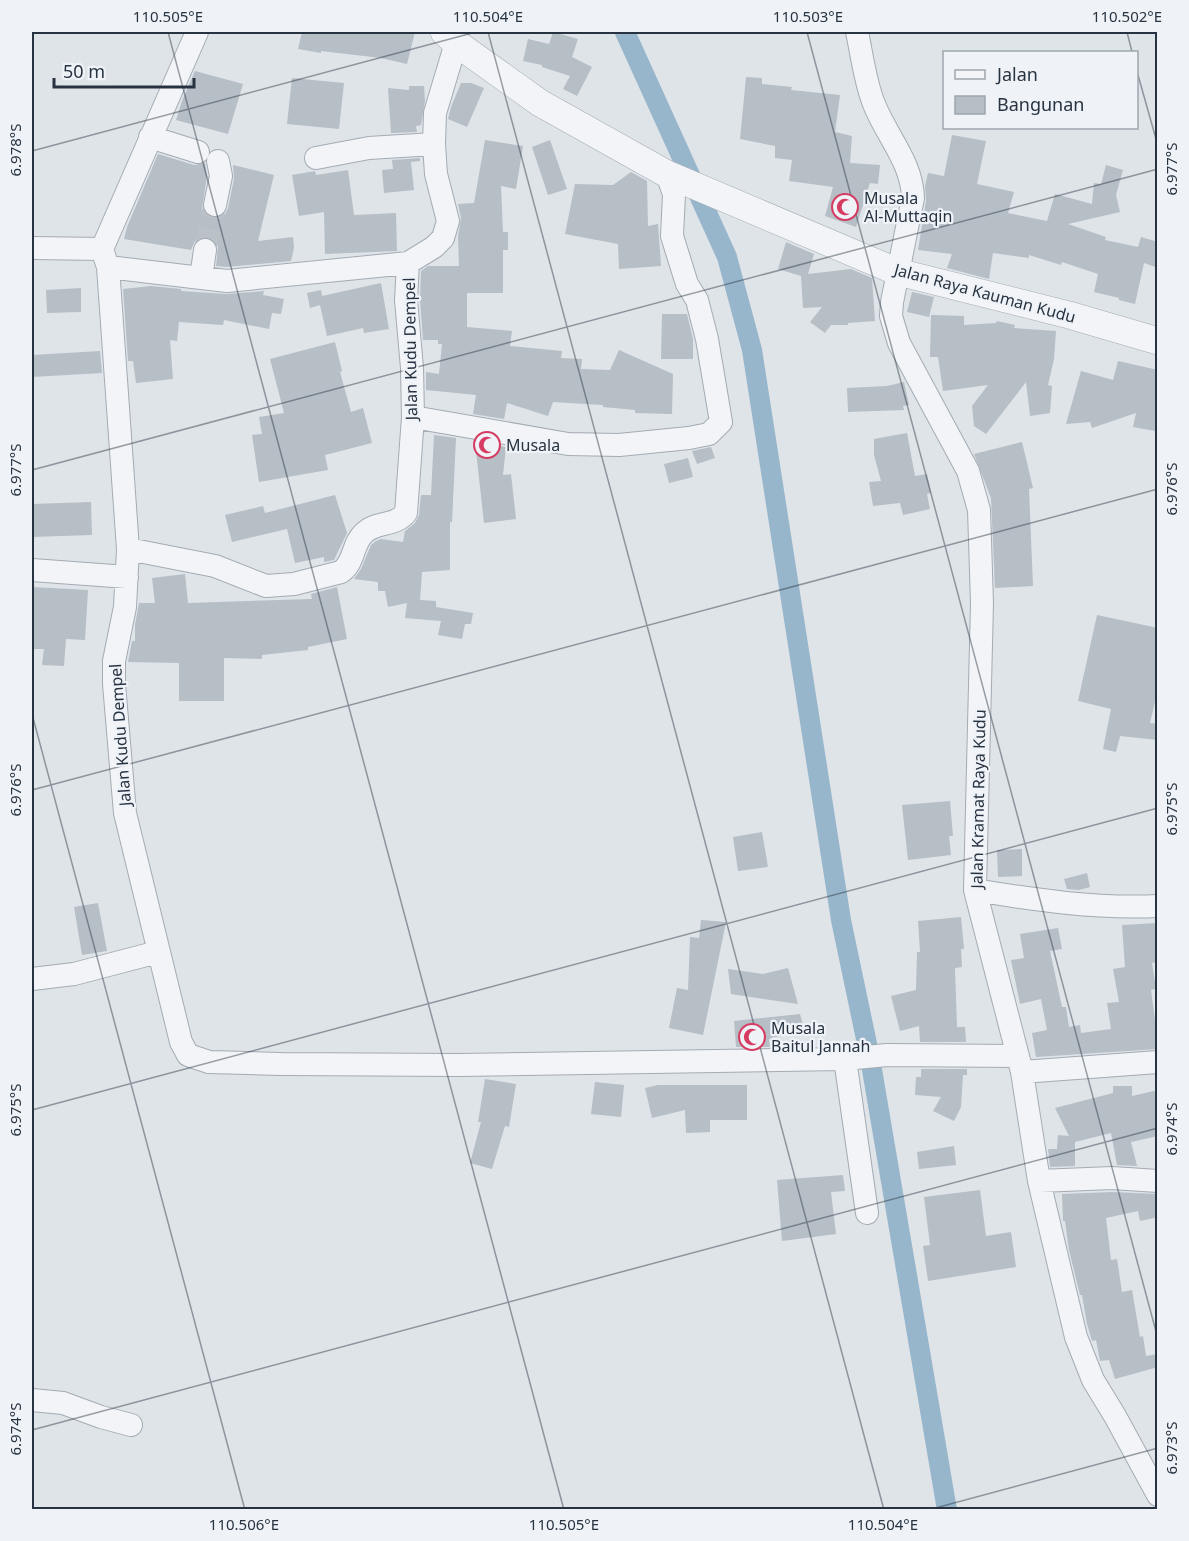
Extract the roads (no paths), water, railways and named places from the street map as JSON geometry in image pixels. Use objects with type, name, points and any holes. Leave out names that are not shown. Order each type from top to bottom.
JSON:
[{"type":"street","points":[[128,549],[105,258],[150,137],[197,32]]},
{"type":"street","name":"Jalan Kramat Raya Kudu","points":[[857,32],[873,102],[905,162],[912,184],[913,198],[891,316],[894,329],[904,356],[968,471],[979,510],[982,603],[975,890],[1020,1064],[1039,1181],[1076,1336],[1092,1380],[1115,1416],[1158,1495]]},
{"type":"street","points":[[412,417],[567,444],[619,445],[709,434],[721,422],[708,339],[697,300],[687,284],[672,236],[674,194],[667,174],[540,103],[450,37]]},
{"type":"street","name":"Jalan Kudu Dempel","points":[[450,37],[435,113],[434,144],[436,174],[448,221],[443,238],[434,247],[408,263],[406,300],[412,368],[412,417],[406,513],[393,523],[373,527],[366,531],[361,536],[348,568],[341,572],[294,584],[266,586],[214,566],[128,549],[123,624],[114,661],[125,813],[181,1042],[188,1055],[209,1062],[459,1065],[851,1059]]},
{"type":"street","points":[[150,137],[208,156],[221,176],[215,205]]},
{"type":"street","points":[[316,158],[369,148],[434,144]]},
{"type":"street","name":"Jalan Raya Kauman Kudu","points":[[667,174],[898,272],[1069,315],[1158,341]]},
{"type":"street","points":[[32,248],[105,258],[201,278],[246,280],[408,263]]},
{"type":"street","points":[[201,278],[206,250]]},
{"type":"street","points":[[32,570],[127,577]]},
{"type":"street","points":[[975,890],[1045,902],[1127,907],[1158,906]]},
{"type":"street","points":[[32,979],[74,974],[158,952]]},
{"type":"street","points":[[867,1213],[851,1059],[887,1055],[1020,1064],[1158,1062]]},
{"type":"street","points":[[1039,1181],[1112,1178],[1158,1181]]},
{"type":"street","points":[[32,1400],[63,1403],[131,1425]]},
{"type":"waterway","points":[[625,32],[727,257],[752,350],[841,920],[870,1058],[947,1510]]},
{"type":"tunnel","points":[[205,250],[215,205]]},
{"type":"place","name":"Musala Al-Muttaqin","points":[[845,207]]},
{"type":"place","name":"Musala","points":[[487,445]]},
{"type":"place","name":"Musala Baitul Jannah","points":[[752,1037]]}]
